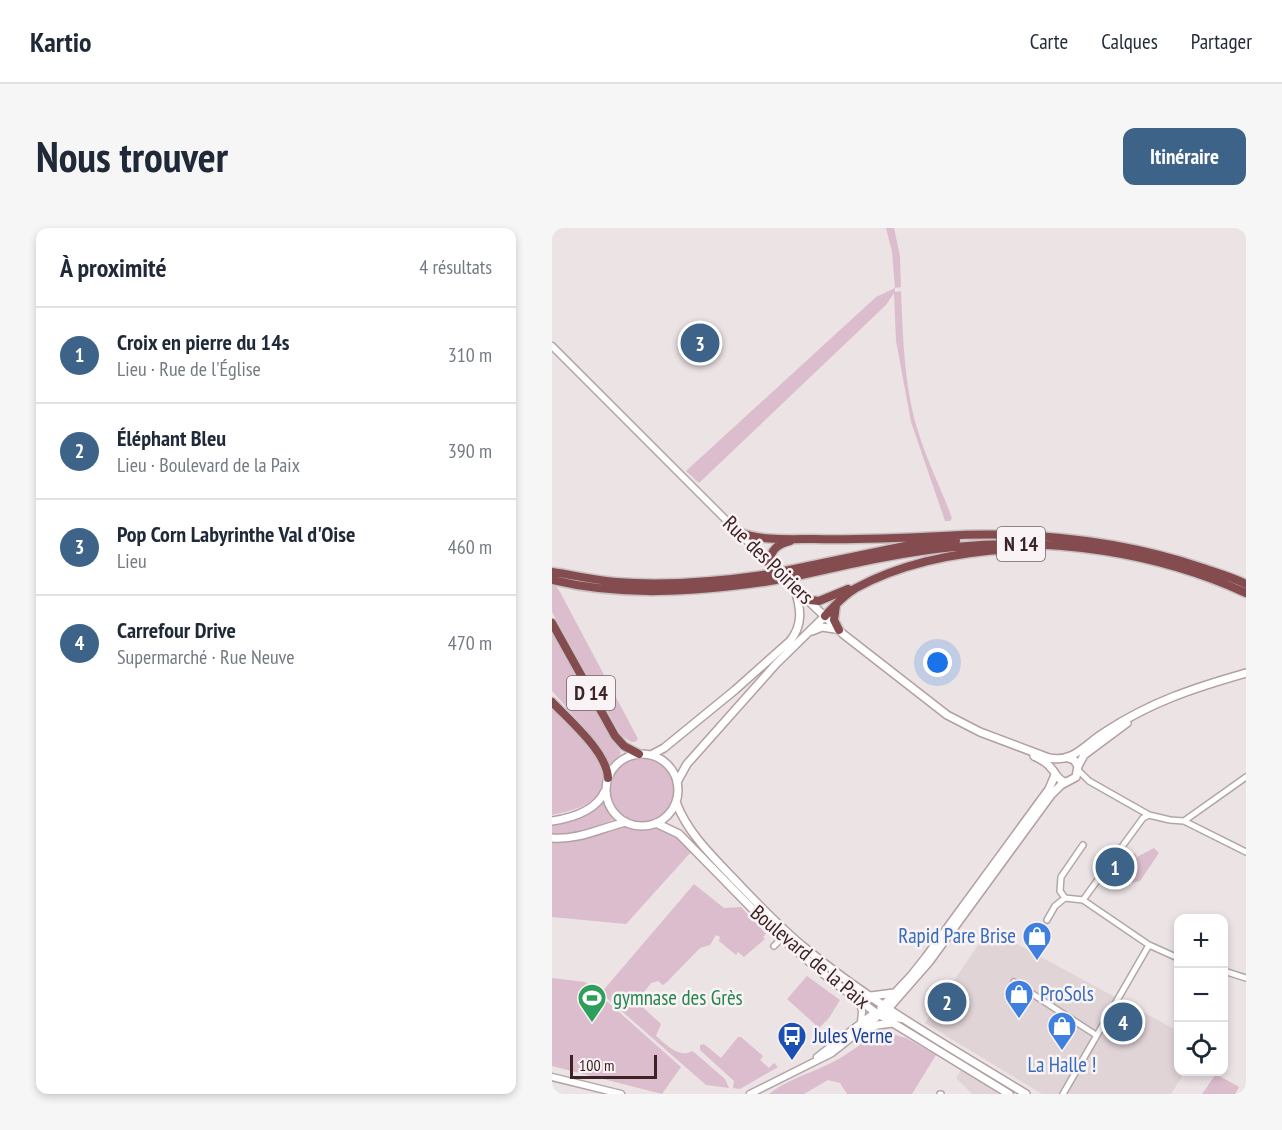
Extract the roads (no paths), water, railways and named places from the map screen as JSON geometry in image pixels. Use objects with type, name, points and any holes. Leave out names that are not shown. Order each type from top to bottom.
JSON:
[{"type":"highway","points":[[738,532],[760,537],[802,539],[989,534],[1031,537]]},
{"type":"highway","name":"N 14","points":[[791,573],[904,546],[974,538],[1031,537],[1093,542],[1138,549],[1180,560],[1246,584]]},
{"type":"highway","points":[[769,563],[776,546],[802,539]]},
{"type":"highway","name":"N 14","points":[[552,580],[615,590],[660,592],[720,588],[763,578],[896,555],[954,547],[1013,544],[1094,550],[1132,557],[1172,566],[1246,593]]},
{"type":"highway","points":[[809,600],[819,601],[925,563],[982,550],[1026,548],[1112,556],[1159,566],[1236,588]]},
{"type":"highway","name":"N 14","points":[[552,572],[614,582],[661,584],[763,578]]},
{"type":"highway","points":[[825,616],[849,592],[865,584]]},
{"type":"highway","points":[[836,605],[834,620],[839,630]]},
{"type":"highway","name":"D 14","points":[[552,623],[618,740],[628,749],[639,754]]},
{"type":"highway","name":"D 14","points":[[552,702],[599,756],[607,769],[608,778]]},
{"type":"main road","name":"Rue des Poiriers","points":[[769,563],[839,630],[947,715],[1007,743]]},
{"type":"main road","points":[[552,821],[572,816],[594,806],[601,799],[606,790],[608,778],[621,760],[639,754],[651,754],[663,748],[735,690],[790,641],[796,632],[800,618],[800,607],[794,588]]},
{"type":"main road","points":[[825,616],[776,664],[687,764],[677,782],[676,802],[685,822],[700,842],[779,925],[814,955],[871,996],[882,1010],[940,948],[1048,799],[1065,782],[1075,779],[1086,753],[1145,709]]},
{"type":"main road","points":[[804,636],[822,627],[839,630]]},
{"type":"main road","points":[[1007,743],[1048,758],[1068,758],[1102,734],[1145,709],[1185,691],[1246,673]]},
{"type":"main road","points":[[1007,743],[1044,761],[1059,780],[1065,782]]},
{"type":"main road","points":[[651,754],[668,765],[677,782]]},
{"type":"main road","points":[[1068,758],[1074,760],[1078,768]]},
{"type":"main road","points":[[899,1016],[898,995],[1049,789],[1055,764],[1059,759]]},
{"type":"main road","points":[[606,790],[610,807],[617,816],[641,826],[656,823],[668,814],[676,802]]},
{"type":"main road","points":[[552,838],[577,837],[627,822]]},
{"type":"main road","name":"Boulevard de la Paix","points":[[656,823],[679,834],[782,938],[857,1000],[908,1021],[1026,1094]]},
{"type":"main road","points":[[871,996],[898,995]]},
{"type":"main road","name":"Boulevard de la Paix","points":[[882,1010],[893,1023],[1009,1094]]},
{"type":"main road","points":[[861,1032],[877,1025],[893,1023]]},
{"type":"street","name":"Rue des Poiriers","points":[[552,346],[769,563]]},
{"type":"street","points":[[1078,768],[1089,781],[1149,815],[1170,820],[1184,820],[1246,852]]},
{"type":"street","points":[[1184,820],[1246,777]]},
{"type":"street","points":[[1075,779],[1089,781]]},
{"type":"street","points":[[1083,900],[1143,818],[1149,815]]},
{"type":"street","points":[[1065,898],[1060,891],[1061,877],[1083,845]]},
{"type":"street","points":[[1047,920],[1055,906],[1065,898],[1083,900],[1149,945],[1174,956]]},
{"type":"street","points":[[774,946],[782,938]]},
{"type":"street","points":[[1063,1094],[1149,945]]},
{"type":"street","points":[[1228,972],[1246,978]]},
{"type":"street","points":[[1014,982],[1096,1035]]},
{"type":"street","points":[[857,1000],[862,1011],[861,1023]]},
{"type":"street","points":[[882,1010],[908,1021]]},
{"type":"street","points":[[790,1073],[828,1050],[861,1023],[882,1010]]},
{"type":"street","points":[[752,1094],[832,1053],[861,1032],[882,1010]]},
{"type":"street","points":[[552,1077],[621,1094]]},
{"type":"place","name":"Pop Corn Labyrinthe Val d'Oise","points":[[700,343]]},
{"type":"place","name":"Croix en pierre du 14s","points":[[1115,867]]},
{"type":"place","name":"Rapid Pare Brise","points":[[1037,962]]},
{"type":"place","name":"Éléphant Bleu","points":[[947,1002]]},
{"type":"place","name":"ProSols","points":[[1019,1020]]},
{"type":"place","name":"Carrefour Drive","points":[[1123,1022]]},
{"type":"place","name":"gymnase des Grès","points":[[592,1024]]},
{"type":"place","name":"La Halle !","points":[[1062,1052]]},
{"type":"place","name":"Jules Verne","points":[[792,1062]]}]
